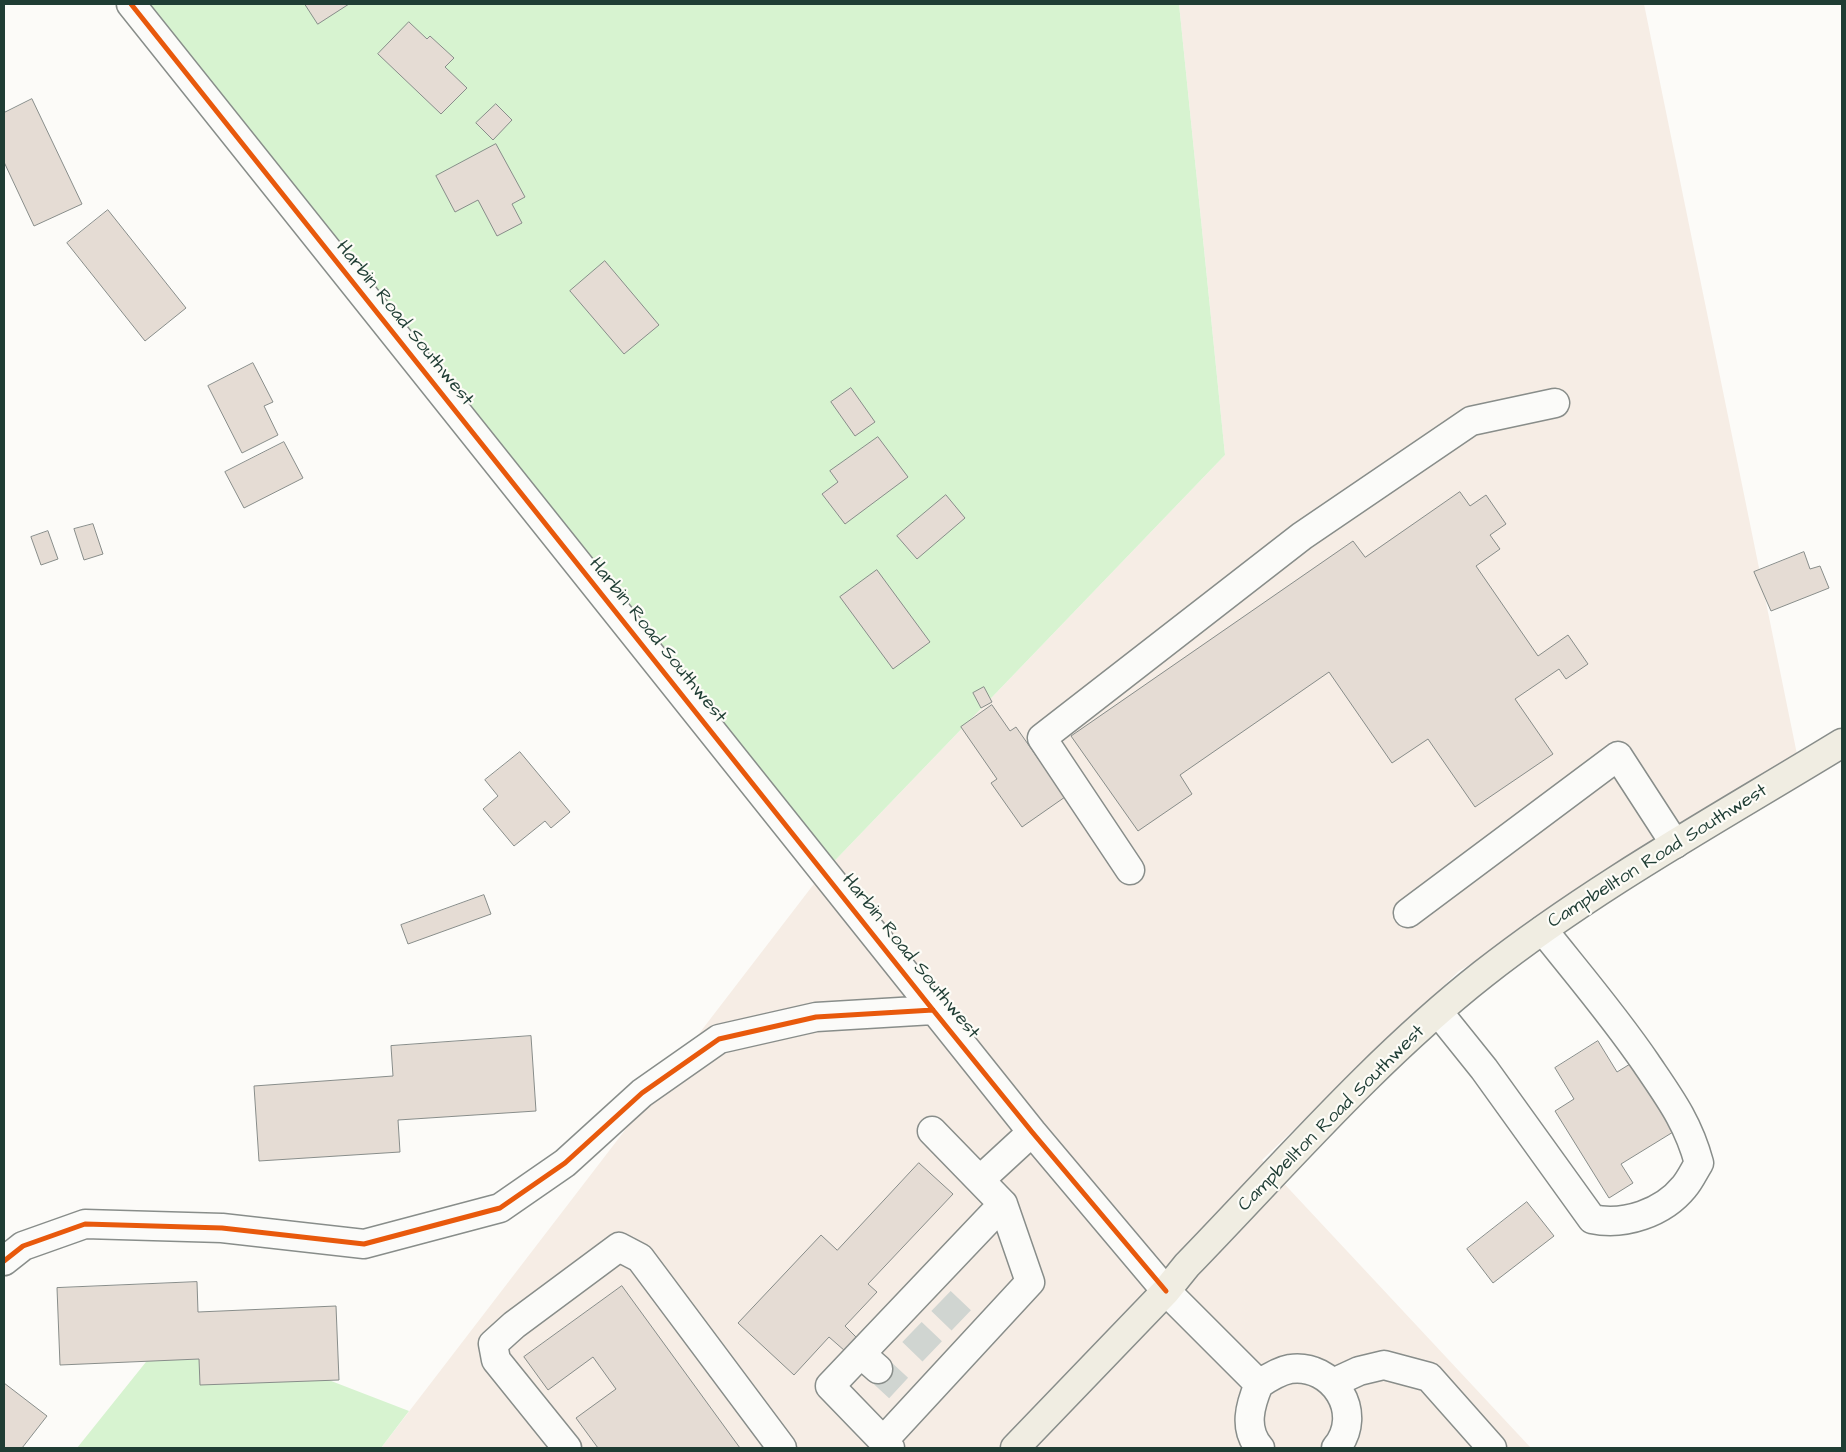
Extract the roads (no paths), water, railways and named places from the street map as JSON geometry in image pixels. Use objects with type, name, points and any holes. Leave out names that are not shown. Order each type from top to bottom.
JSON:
[{"type":"main road","name":"Campbellton Road Southwest","points":[[1015,1448],[1166,1291],[1187,1265],[1382,1063],[1482,975],[1580,902],[1842,743]]},
{"type":"street","name":"Harbin Road Southwest","points":[[131,4],[1032,1132],[1166,1291],[1259,1384]]},
{"type":"street","points":[[1130,870],[1042,738],[1302,536],[1471,421],[1554,403]]},
{"type":"street","points":[[1408,913],[1618,756],[1675,844]]},
{"type":"street","points":[[1439,1013],[1484,1069],[1592,1219],[1605,1222],[1624,1220],[1657,1210],[1684,1187],[1699,1163],[1692,1137],[1680,1112],[1612,1014],[1543,930]]},
{"type":"street","points":[[4,1261],[23,1246],[85,1224],[222,1228],[364,1244],[500,1208],[565,1162],[642,1094],[720,1039],[816,1017],[933,1010]]},
{"type":"street","points":[[932,1131],[981,1179],[1003,1204],[1030,1282],[972,1330],[910,1398],[886,1445],[830,1386],[869,1361],[904,1325],[933,1293],[1003,1204]]},
{"type":"street","points":[[981,1179],[1032,1132]]},
{"type":"street","points":[[567,1448],[496,1360],[493,1344],[514,1325],[619,1247],[640,1258],[782,1448]]},
{"type":"street","points":[[1333,1383],[1359,1371],[1384,1364],[1429,1377],[1492,1448]]},
{"type":"street","points":[[1260,1448],[1251,1432],[1249,1415],[1259,1384],[1288,1369],[1304,1369],[1320,1373],[1333,1383],[1342,1396],[1347,1411],[1346,1428],[1336,1448]]},
{"type":"tunnel","points":[[941,1301],[964,1323]]},
{"type":"tunnel","points":[[912,1332],[936,1355]]},
{"type":"tunnel","points":[[878,1369],[903,1392]]}]
